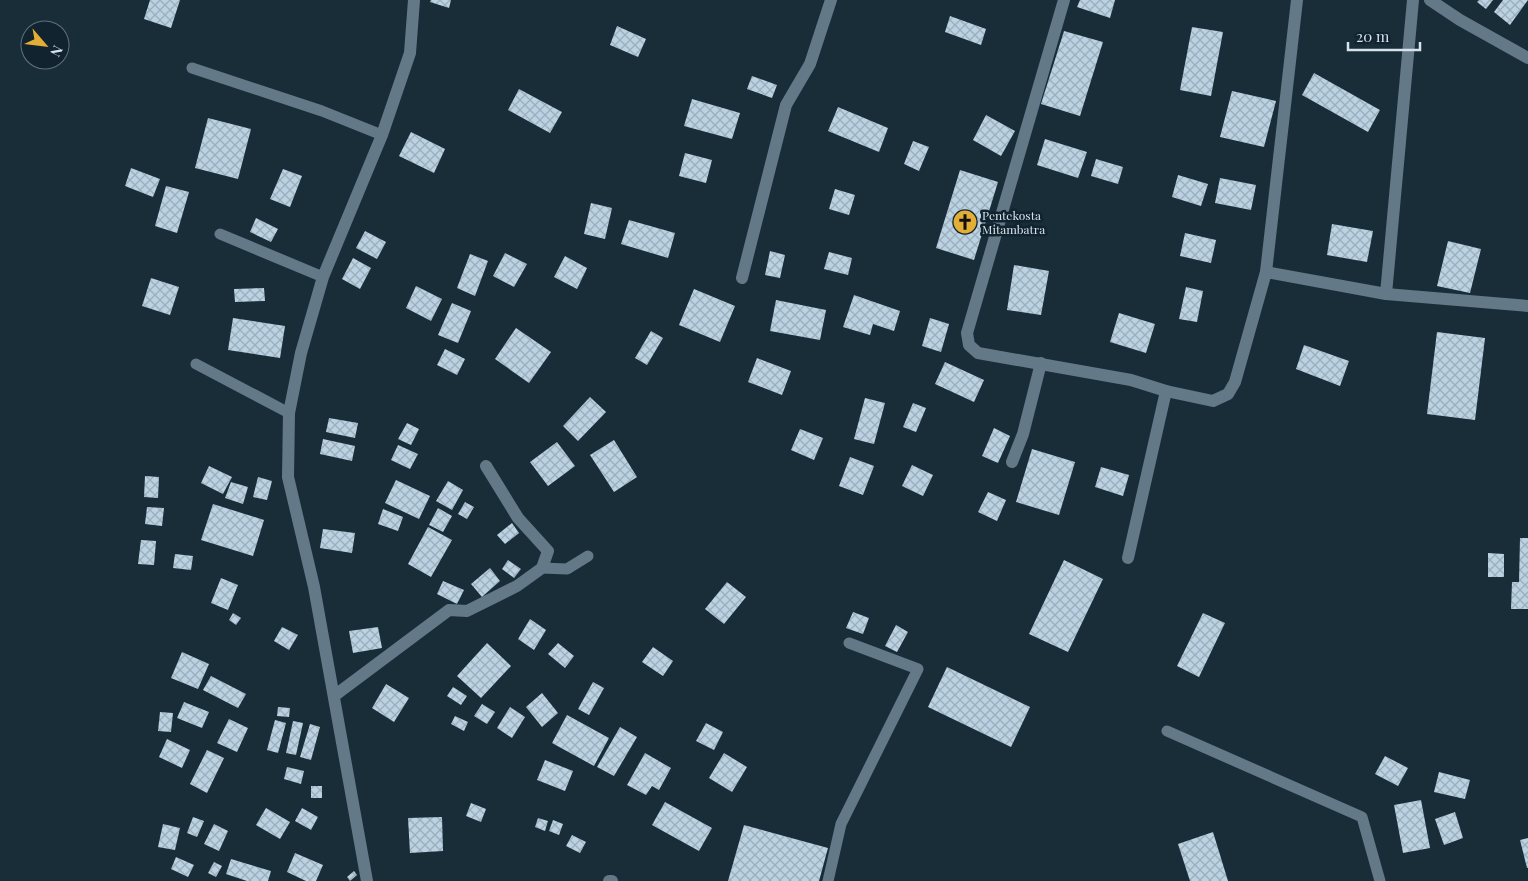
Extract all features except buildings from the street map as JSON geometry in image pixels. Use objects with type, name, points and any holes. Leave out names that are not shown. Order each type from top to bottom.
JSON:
[{"type":"street","points":[[367,881],[314,587],[288,477],[289,413],[301,353],[323,277],[382,135],[410,53],[414,0]]},
{"type":"street","points":[[742,278],[786,105],[810,64],[831,0]]},
{"type":"street","points":[[1064,0],[967,333],[969,345],[978,353],[1131,380],[1166,391],[1213,401],[1228,394],[1235,382],[1266,272],[1297,0]]},
{"type":"street","points":[[1386,294],[1413,0]]},
{"type":"street","points":[[1430,0],[1460,20],[1528,58]]},
{"type":"street","points":[[1266,272],[1386,294],[1528,306]]},
{"type":"street","points":[[1012,462],[1024,434],[1041,363]]},
{"type":"street","points":[[1128,558],[1166,391]]},
{"type":"street","points":[[334,696],[449,610],[468,611],[517,586],[542,568],[548,551],[518,518],[486,466]]},
{"type":"lane","points":[[192,68],[322,111],[382,135]]},
{"type":"lane","points":[[220,234],[323,277]]},
{"type":"lane","points":[[196,364],[289,413]]},
{"type":"lane","points":[[542,568],[566,569],[588,556]]},
{"type":"lane","points":[[828,881],[842,824],[918,669],[849,643]]},
{"type":"lane","points":[[1167,731],[1362,817],[1380,881]]},
{"type":"place","name":"Pentekosta Mitambatra","points":[[965,222]]}]
